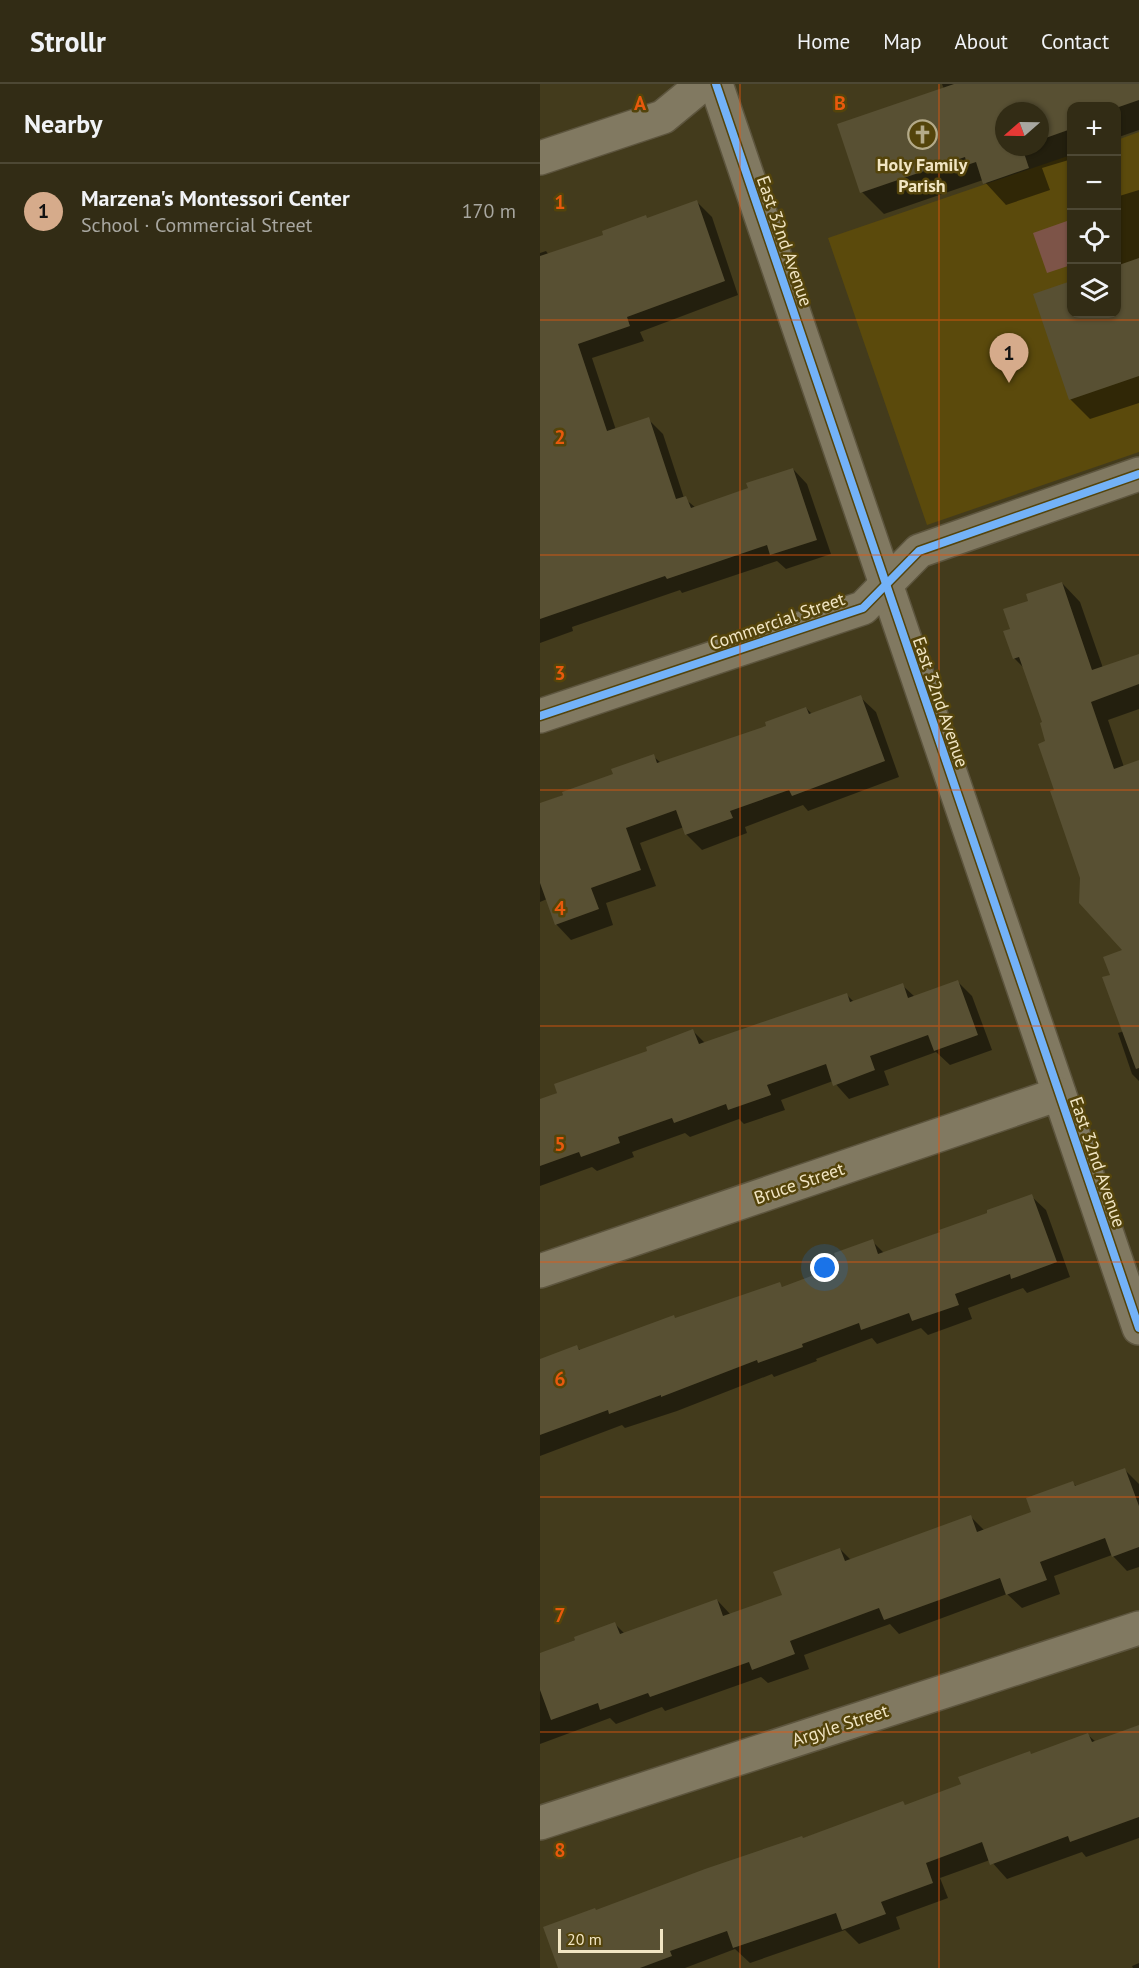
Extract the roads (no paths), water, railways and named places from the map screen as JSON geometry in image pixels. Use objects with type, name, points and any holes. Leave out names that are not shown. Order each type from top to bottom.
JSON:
[{"type":"street","points":[[540,158],[663,117],[703,84]]},
{"type":"street","name":"East 32nd Avenue","points":[[716,84],[1139,1329]]},
{"type":"street","name":"Commercial Street","points":[[540,716],[863,608],[919,551],[1139,474]]},
{"type":"street","name":"Bruce Street","points":[[540,1271],[1059,1094]]},
{"type":"street","name":"Argyle Street","points":[[540,1823],[1139,1628]]},
{"type":"place","name":"Holy Family Parish","points":[[922,135]]},
{"type":"place","name":"Marzena's Montessori Center","points":[[1009,383]]}]
